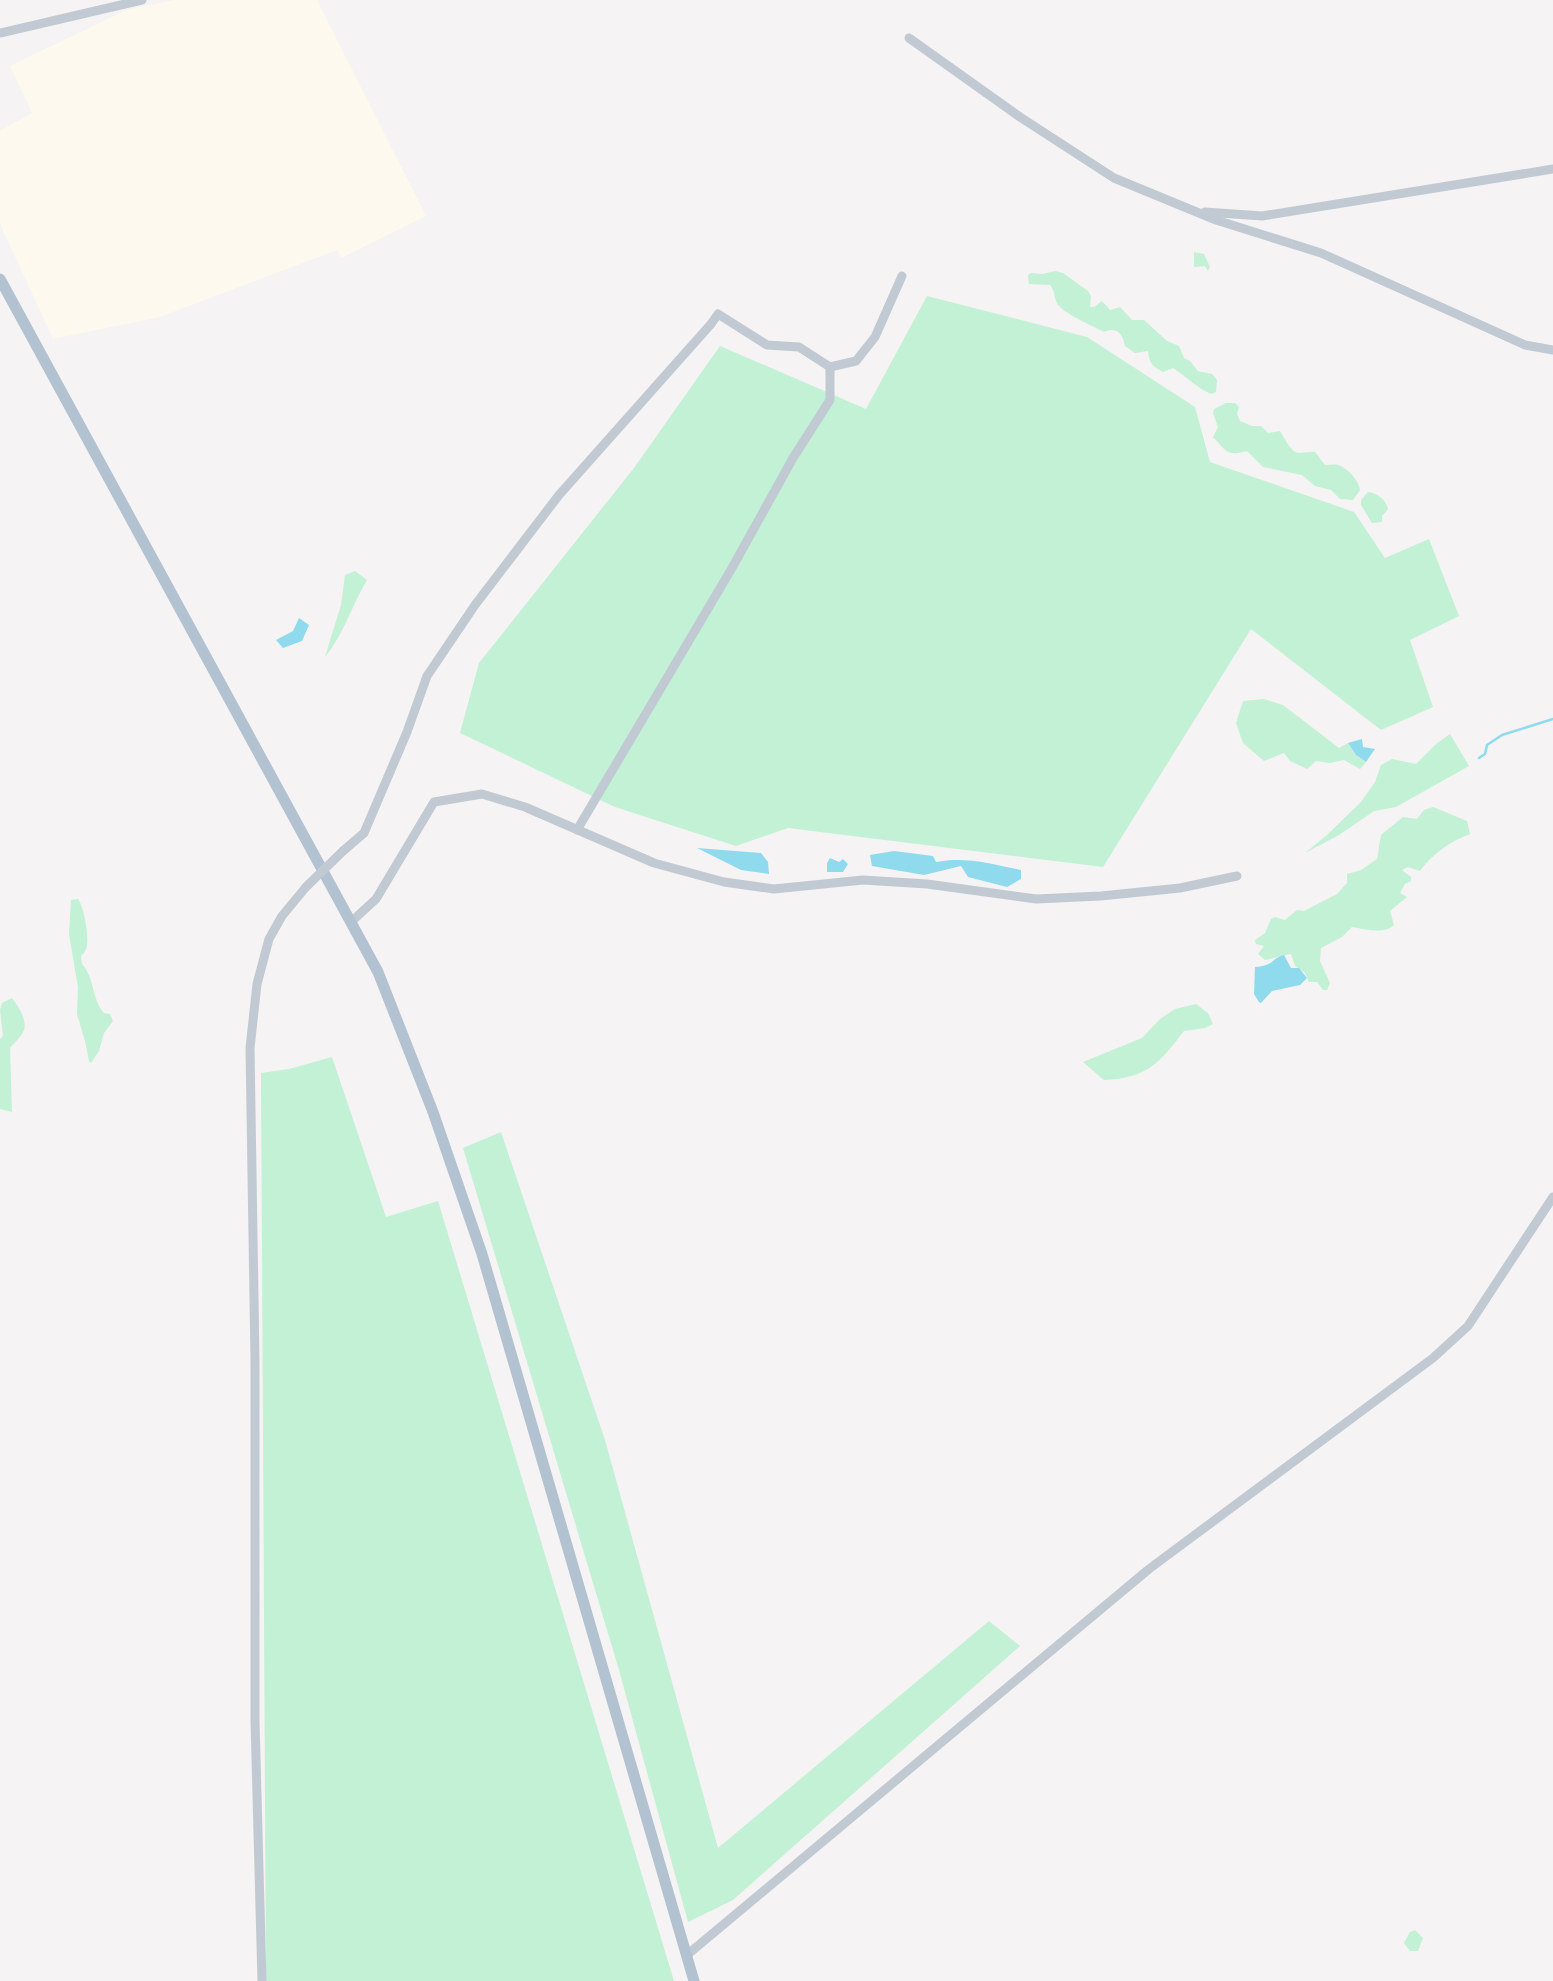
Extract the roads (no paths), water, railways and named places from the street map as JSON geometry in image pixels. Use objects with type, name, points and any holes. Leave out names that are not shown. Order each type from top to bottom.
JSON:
[{"type":"main road","points":[[0,278],[378,972],[433,1112],[482,1254],[694,1981]]},
{"type":"street","points":[[0,33],[142,0]]},
{"type":"street","points":[[909,38],[1020,117],[1114,178],[1216,220],[1321,253],[1525,345],[1553,350]]},
{"type":"street","points":[[1197,211],[1262,216],[1553,169]]},
{"type":"street","points":[[262,1981],[255,1721],[255,1361],[250,1048],[257,984],[269,939],[282,916],[306,888],[364,833],[407,732],[428,676],[475,605],[559,495],[718,314],[767,345],[799,347],[830,367],[856,362],[875,337],[902,276]]},
{"type":"street","points":[[577,830],[732,568],[793,458],[830,400],[830,367]]},
{"type":"street","points":[[351,922],[376,899],[434,802],[482,794],[525,807],[654,863],[724,882],[774,889],[863,880],[927,884],[1036,899],[1101,896],[1180,888],[1237,876]]},
{"type":"street","points":[[687,1955],[1150,1569],[1432,1358],[1468,1326],[1553,1197]]},
{"type":"water","points":[[299,618],[309,625],[302,641],[283,648],[276,640],[293,631]]},
{"type":"water","points":[[1362,739],[1363,747],[1375,749],[1366,762],[1356,755],[1348,743]]},
{"type":"water","points":[[697,848],[761,853],[768,862],[769,874],[741,870]]},
{"type":"water","points":[[894,851],[933,856],[936,862],[968,860],[1021,870],[1021,879],[1007,887],[968,877],[961,866],[924,875],[872,866],[870,855]]},
{"type":"water","points":[[830,858],[839,862],[843,859],[848,864],[843,872],[827,872],[827,863]]},
{"type":"water","points":[[1284,955],[1291,968],[1299,968],[1307,978],[1300,985],[1272,991],[1261,1003],[1259,1002],[1254,994],[1255,967],[1270,964]]},
{"type":"waterway","points":[[1479,758],[1485,754],[1487,745],[1502,735],[1553,719]]}]
